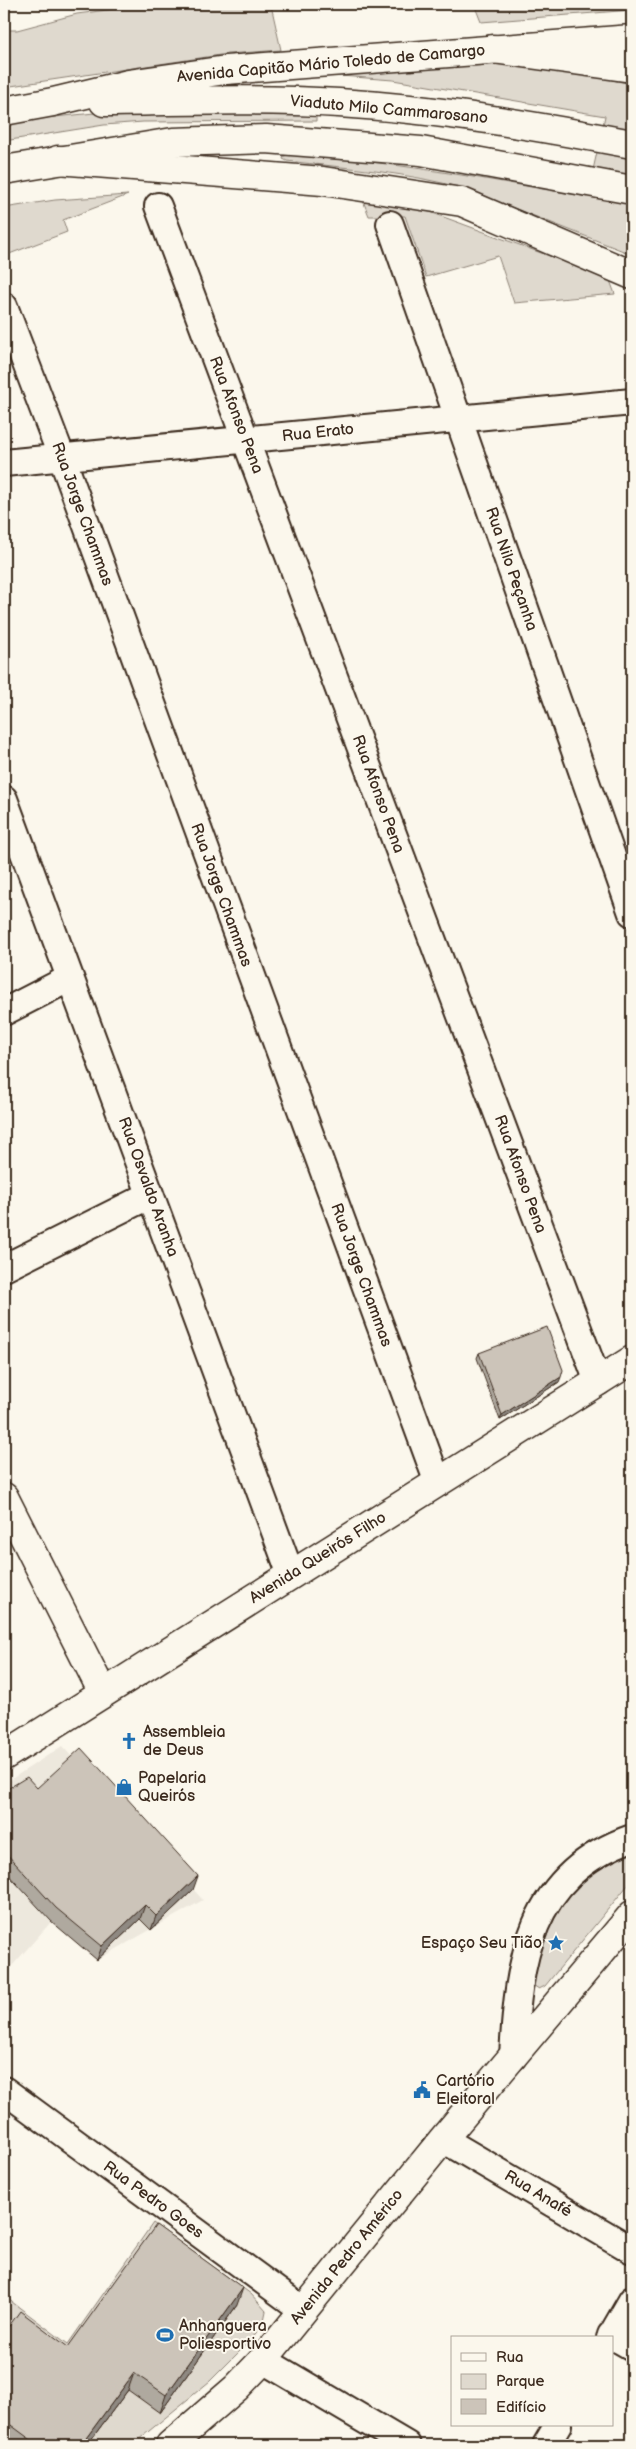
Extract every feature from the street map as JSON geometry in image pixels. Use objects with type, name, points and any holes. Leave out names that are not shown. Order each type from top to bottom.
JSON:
[{"type":"main road","name":"Avenida Capitão Mário Toledo de Camargo","points":[[4,111],[54,102],[128,84],[226,70],[632,39]]},
{"type":"main road","points":[[493,49],[632,68]]},
{"type":"main road","name":"Viaduto Milo Cammarosano","points":[[54,102],[270,100],[340,103],[429,112],[566,132],[632,144]]},
{"type":"main road","points":[[4,170],[173,142],[266,139],[421,151],[555,174],[632,190]]},
{"type":"main road","points":[[58,160],[323,181],[462,202],[632,275]]},
{"type":"main road","name":"Avenida Queirós Filho","points":[[4,1756],[632,1360]]},
{"type":"main road","points":[[4,1497],[103,1693]]},
{"type":"main road","name":"Avenida Pedro Américo","points":[[170,2445],[230,2394],[263,2360],[443,2139],[631,1918]]},
{"type":"street","name":"Rua Afonso Pena","points":[[158,206],[598,1382]]},
{"type":"street","name":"Rua Nilo Peçanha","points":[[390,224],[632,914]]},
{"type":"street","name":"Rua Jorge Chammas","points":[[4,306],[62,458],[438,1483]]},
{"type":"street","name":"Rua Erato","points":[[4,463],[632,402]]},
{"type":"street","name":"Rua Osvaldo Aranha","points":[[4,799],[292,1575]]},
{"type":"street","points":[[4,1012],[70,978]]},
{"type":"street","points":[[4,1268],[150,1195]]},
{"type":"street","points":[[513,2057],[520,1981],[528,1942],[540,1914],[559,1887],[576,1870],[612,1846],[632,1838]]},
{"type":"street","name":"Rua Pedro Goes","points":[[4,2090],[303,2310]]},
{"type":"street","name":"Rua Anafé","points":[[443,2139],[632,2250]]},
{"type":"street","points":[[618,2340],[632,2300]]},
{"type":"street","points":[[263,2360],[407,2445]]},
{"type":"street","points":[[546,2445],[557,2426]]},
{"type":"shaded area","points":[[271,4],[454,4],[429,7]]},
{"type":"shaded area","points":[[62,1746],[203,1900],[97,1960],[51,1922],[4,1975],[4,1784]]},
{"type":"green space","points":[[474,4],[632,4],[632,10],[481,22]]},
{"type":"green space","points":[[144,5],[271,5],[281,50],[227,54],[4,87],[4,30],[17,30],[77,14]]},
{"type":"green space","points":[[509,62],[547,67],[632,84],[631,254],[465,189],[421,178],[283,159],[284,156],[294,154],[328,155],[587,197],[605,116],[393,80],[327,75]]},
{"type":"green space","points":[[125,110],[316,110],[316,121],[143,122],[104,125],[4,141],[4,122]]},
{"type":"green space","points":[[128,195],[63,220],[67,232],[4,256],[4,208],[55,200]]},
{"type":"green space","points":[[362,198],[430,212],[609,278],[615,294],[514,303],[498,256],[426,277],[405,216],[369,216]]},
{"type":"green space","points":[[632,1849],[632,1880],[545,1986],[539,1989],[531,1984],[545,1939],[564,1903],[576,1888],[591,1875]]},
{"type":"green space","name":"Anhanguera Poliesportivo","points":[[153,2223],[251,2294],[266,2311],[263,2325],[210,2381],[132,2445],[4,2445],[4,2296],[68,2344]]},
{"type":"building","points":[[547,1327],[563,1370],[561,1377],[502,1415],[479,1353]]},
{"type":"building","points":[[81,1748],[198,1876],[156,1916],[145,1905],[102,1946],[56,1908],[4,1851],[4,1791],[27,1777],[37,1788]]},
{"type":"building","name":"Anhanguera Poliesportivo","points":[[156,2225],[243,2288],[166,2395],[134,2373],[81,2445],[38,2445],[4,2420],[4,2333],[20,2311],[68,2347]]},
{"type":"place","name":"Assembleia de Deus","points":[[129,1741]]},
{"type":"place","name":"Papelaria Queirós","points":[[124,1787]]},
{"type":"place","name":"Espaço Seu Tião","points":[[556,1943]]},
{"type":"place","name":"Cartório Eleitoral","points":[[422,2090]]},
{"type":"place","name":"Anhanguera Poliesportivo","points":[[165,2335]]}]
